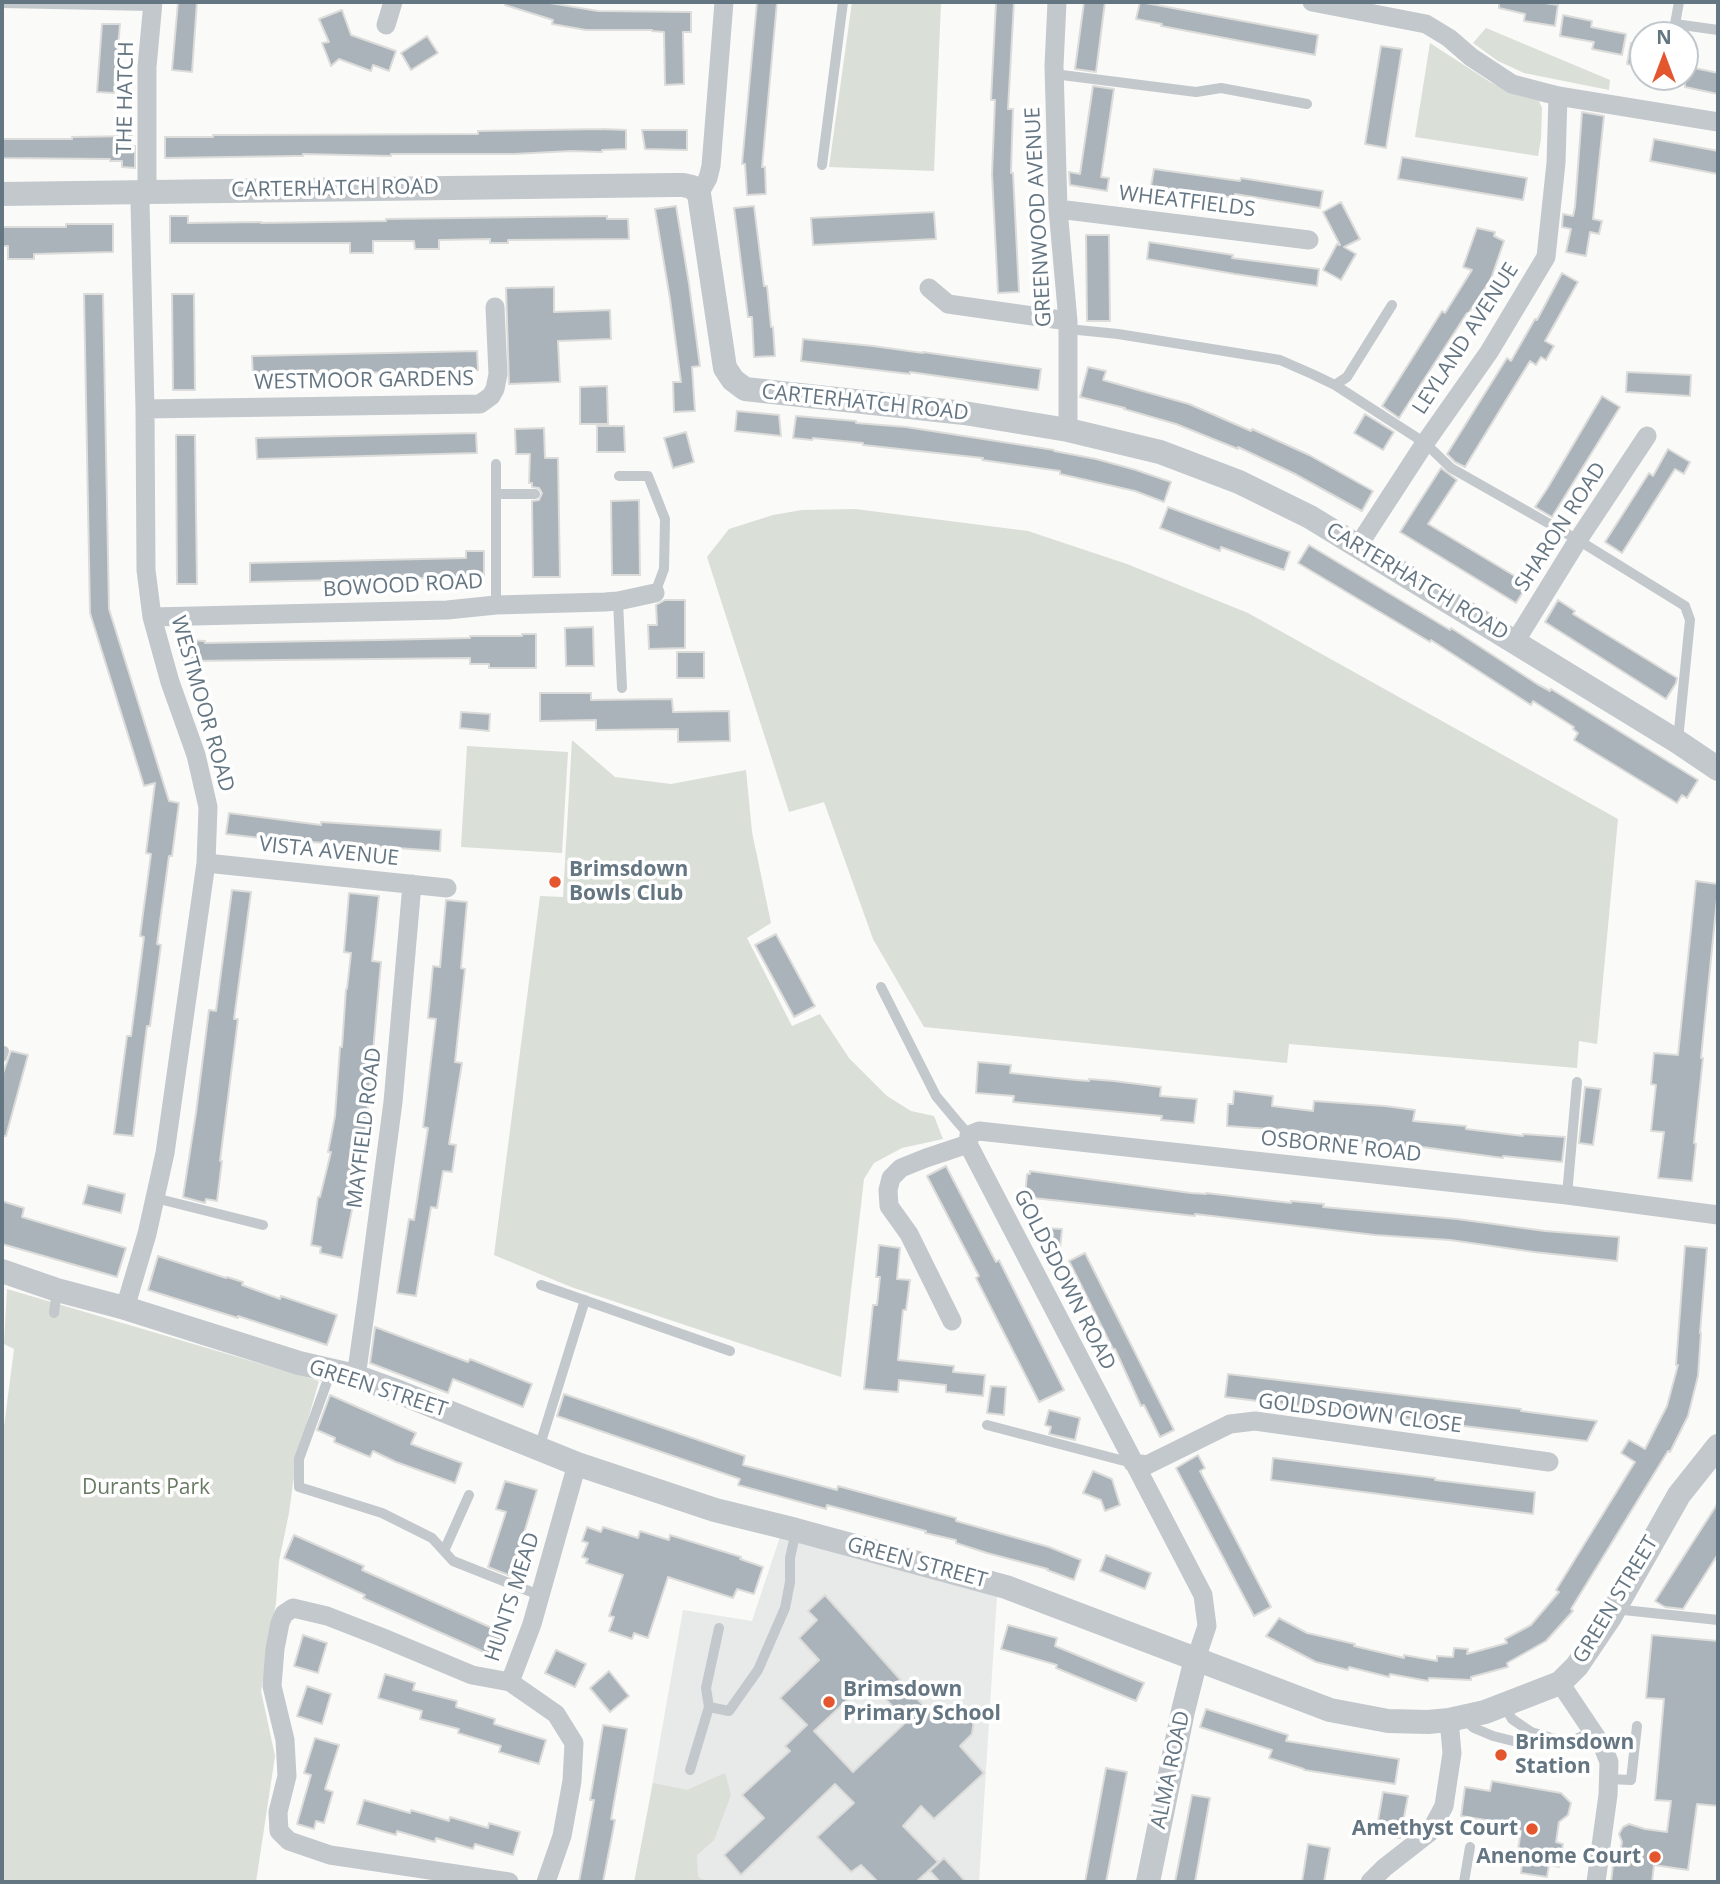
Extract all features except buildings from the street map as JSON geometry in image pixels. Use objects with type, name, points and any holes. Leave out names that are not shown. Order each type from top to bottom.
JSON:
[{"type":"street","points":[[386,25],[393,2]]},
{"type":"street","points":[[699,194],[708,178],[710,166],[723,2]]},
{"type":"street","name":"GREENWOOD AVENUE","points":[[1057,2],[1054,74],[1058,209],[1068,325],[1068,430]]},
{"type":"street","points":[[1312,2],[1426,24],[1512,84],[1558,96],[1718,122]]},
{"type":"street","name":"THE HATCH","points":[[147,192],[147,67],[152,4]]},
{"type":"street","name":"LEYLAND AVENUE","points":[[1358,546],[1425,443],[1489,352],[1546,257],[1556,163],[1558,96]]},
{"type":"street","name":"CARTERHATCH ROAD","points":[[2,194],[692,187],[699,194],[725,368],[745,389],[964,413],[1068,430],[1160,452],[1239,482],[1310,517],[1718,769]]},
{"type":"street","name":"WESTMOOR ROAD","points":[[125,1308],[147,1234],[165,1153],[206,863],[208,807],[196,755],[170,682],[152,617],[146,569],[140,202],[147,192]]},
{"type":"street","name":"WHEATFIELDS","points":[[1058,209],[1309,240]]},
{"type":"street","points":[[929,288],[948,304],[1068,325]]},
{"type":"street","name":"WESTMOOR GARDENS","points":[[145,408],[480,404],[491,396],[498,374],[495,307]]},
{"type":"street","name":"SHARON ROAD","points":[[1515,642],[1647,436]]},
{"type":"street","name":"BOWOOD ROAD","points":[[152,617],[447,610],[496,605],[618,601],[655,593]]},
{"type":"street","name":"VISTA AVENUE","points":[[206,863],[447,888]]},
{"type":"street","name":"MAYFIELD ROAD","points":[[343,1373],[358,1363],[393,1102],[412,884]]},
{"type":"street","name":"OSBORNE ROAD","points":[[969,1140],[979,1131],[1567,1195],[1718,1215]]},
{"type":"street","points":[[952,1321],[909,1234],[889,1206],[888,1190],[891,1178],[901,1168],[969,1140]]},
{"type":"street","name":"GOLDSDOWN ROAD","points":[[969,1140],[1203,1595],[1207,1626],[1196,1658]]},
{"type":"street","name":"GREEN STREET","points":[[2,1271],[56,1301],[125,1308],[299,1363],[343,1373],[391,1389],[577,1464],[715,1510],[1006,1587],[1331,1710],[1388,1721],[1428,1722],[1456,1719],[1485,1712],[1560,1683],[1577,1666],[1614,1609],[1679,1495],[1718,1446]]},
{"type":"street","name":"GOLDSDOWN CLOSE","points":[[1133,1463],[1147,1465],[1230,1424],[1255,1421],[1549,1462]]},
{"type":"street","name":"HUNTS MEAD","points":[[546,1882],[562,1836],[572,1781],[574,1742],[556,1714],[510,1682],[531,1624],[577,1464]]},
{"type":"street","points":[[509,1882],[330,1855],[289,1841],[279,1831],[278,1812],[287,1776],[285,1740],[272,1686],[280,1623],[284,1614],[293,1608],[327,1616],[472,1675],[510,1682]]},
{"type":"street","name":"ALMA ROAD","points":[[1148,1882],[1196,1658]]},
{"type":"street","points":[[1560,1683],[1603,1747],[1609,1762],[1596,1882]]},
{"type":"street","points":[[1370,1882],[1430,1832],[1444,1806],[1456,1719]]},
{"type":"lane","points":[[822,165],[843,2]]},
{"type":"lane","points":[[1679,2],[1675,24],[1718,30]]},
{"type":"lane","name":"THE HATCH","points":[[2,3],[152,4]]},
{"type":"lane","points":[[1054,74],[1196,92],[1221,88],[1307,104]]},
{"type":"lane","points":[[1335,385],[1347,377],[1392,305]]},
{"type":"lane","points":[[1068,325],[1280,360],[1335,385],[1425,443],[1451,468],[1578,540],[1685,606],[1690,620],[1678,742]]},
{"type":"lane","points":[[496,464],[496,605]]},
{"type":"lane","points":[[619,476],[648,476],[665,519],[664,569],[655,593]]},
{"type":"lane","points":[[497,494],[535,494]]},
{"type":"lane","points":[[618,601],[622,688]]},
{"type":"lane","points":[[881,987],[936,1096],[969,1140]]},
{"type":"lane","points":[[1567,1195],[1577,1082]]},
{"type":"lane","points":[[155,1198],[263,1225]]},
{"type":"lane","points":[[541,1285],[730,1352]]},
{"type":"lane","points":[[538,1448],[585,1300]]},
{"type":"lane","points":[[343,1373],[299,1459],[299,1487],[382,1513],[432,1538],[453,1561],[539,1595]]},
{"type":"lane","points":[[987,1425],[1133,1463]]},
{"type":"lane","points":[[444,1551],[469,1496]]},
{"type":"lane","points":[[709,1707],[729,1711],[758,1670],[785,1608],[796,1530]]},
{"type":"lane","points":[[1614,1609],[1718,1620]]},
{"type":"lane","points":[[690,1770],[709,1707],[706,1688],[719,1628]]},
{"type":"lane","points":[[1504,1705],[1512,1719],[1531,1732],[1566,1742]]},
{"type":"lane","points":[[1456,1719],[1511,1741],[1548,1746],[1592,1732]]},
{"type":"lane","points":[[1609,1779],[1631,1780],[1637,1726]]},
{"type":"lane","points":[[1464,1882],[1470,1847]]},
{"type":"shaded area","name":"Brimsdown Primary School","points":[[780,1537],[997,1595],[979,1882],[635,1882],[683,1610],[752,1621]]},
{"type":"green space","points":[[852,2],[941,2],[934,171],[829,167]]},
{"type":"green space","points":[[1486,28],[1610,80],[1609,90],[1524,73],[1498,61],[1473,43]]},
{"type":"green space","points":[[1430,43],[1490,82],[1539,101],[1542,108],[1538,156],[1415,137]]},
{"type":"green space","points":[[855,509],[1028,531],[1127,564],[1248,613],[1618,819],[1597,1044],[1579,1041],[1577,1068],[1289,1044],[1287,1063],[924,1027],[873,939],[824,802],[789,812],[707,557],[729,529],[773,515],[802,510]]},
{"type":"green space","points":[[572,740],[615,777],[671,784],[746,770],[752,832],[771,923],[747,938],[792,1026],[820,1014],[849,1058],[887,1096],[911,1111],[934,1116],[943,1139],[902,1148],[874,1163],[864,1179],[841,1377],[571,1287],[494,1255],[540,896],[563,897]]},
{"type":"green space","points":[[467,746],[568,752],[562,853],[461,847]]},
{"type":"green space","name":"Durants Park","points":[[7,1289],[319,1381],[300,1447],[293,1483],[261,1691],[275,1756],[256,1882],[2,1882],[2,1442],[14,1349],[4,1344]]},
{"type":"green space","points":[[725,1773],[731,1795],[714,1840],[697,1855],[698,1877],[708,1882],[634,1882],[653,1783],[687,1790]]},
{"type":"place","name":"Brimsdown Bowls Club","points":[[555,882]]},
{"type":"place","name":"Brimsdown Primary School","points":[[829,1702]]},
{"type":"place","name":"Brimsdown Station","points":[[1501,1755]]},
{"type":"place","name":"Amethyst Court","points":[[1532,1829]]},
{"type":"place","name":"Anenome Court","points":[[1655,1857]]}]
